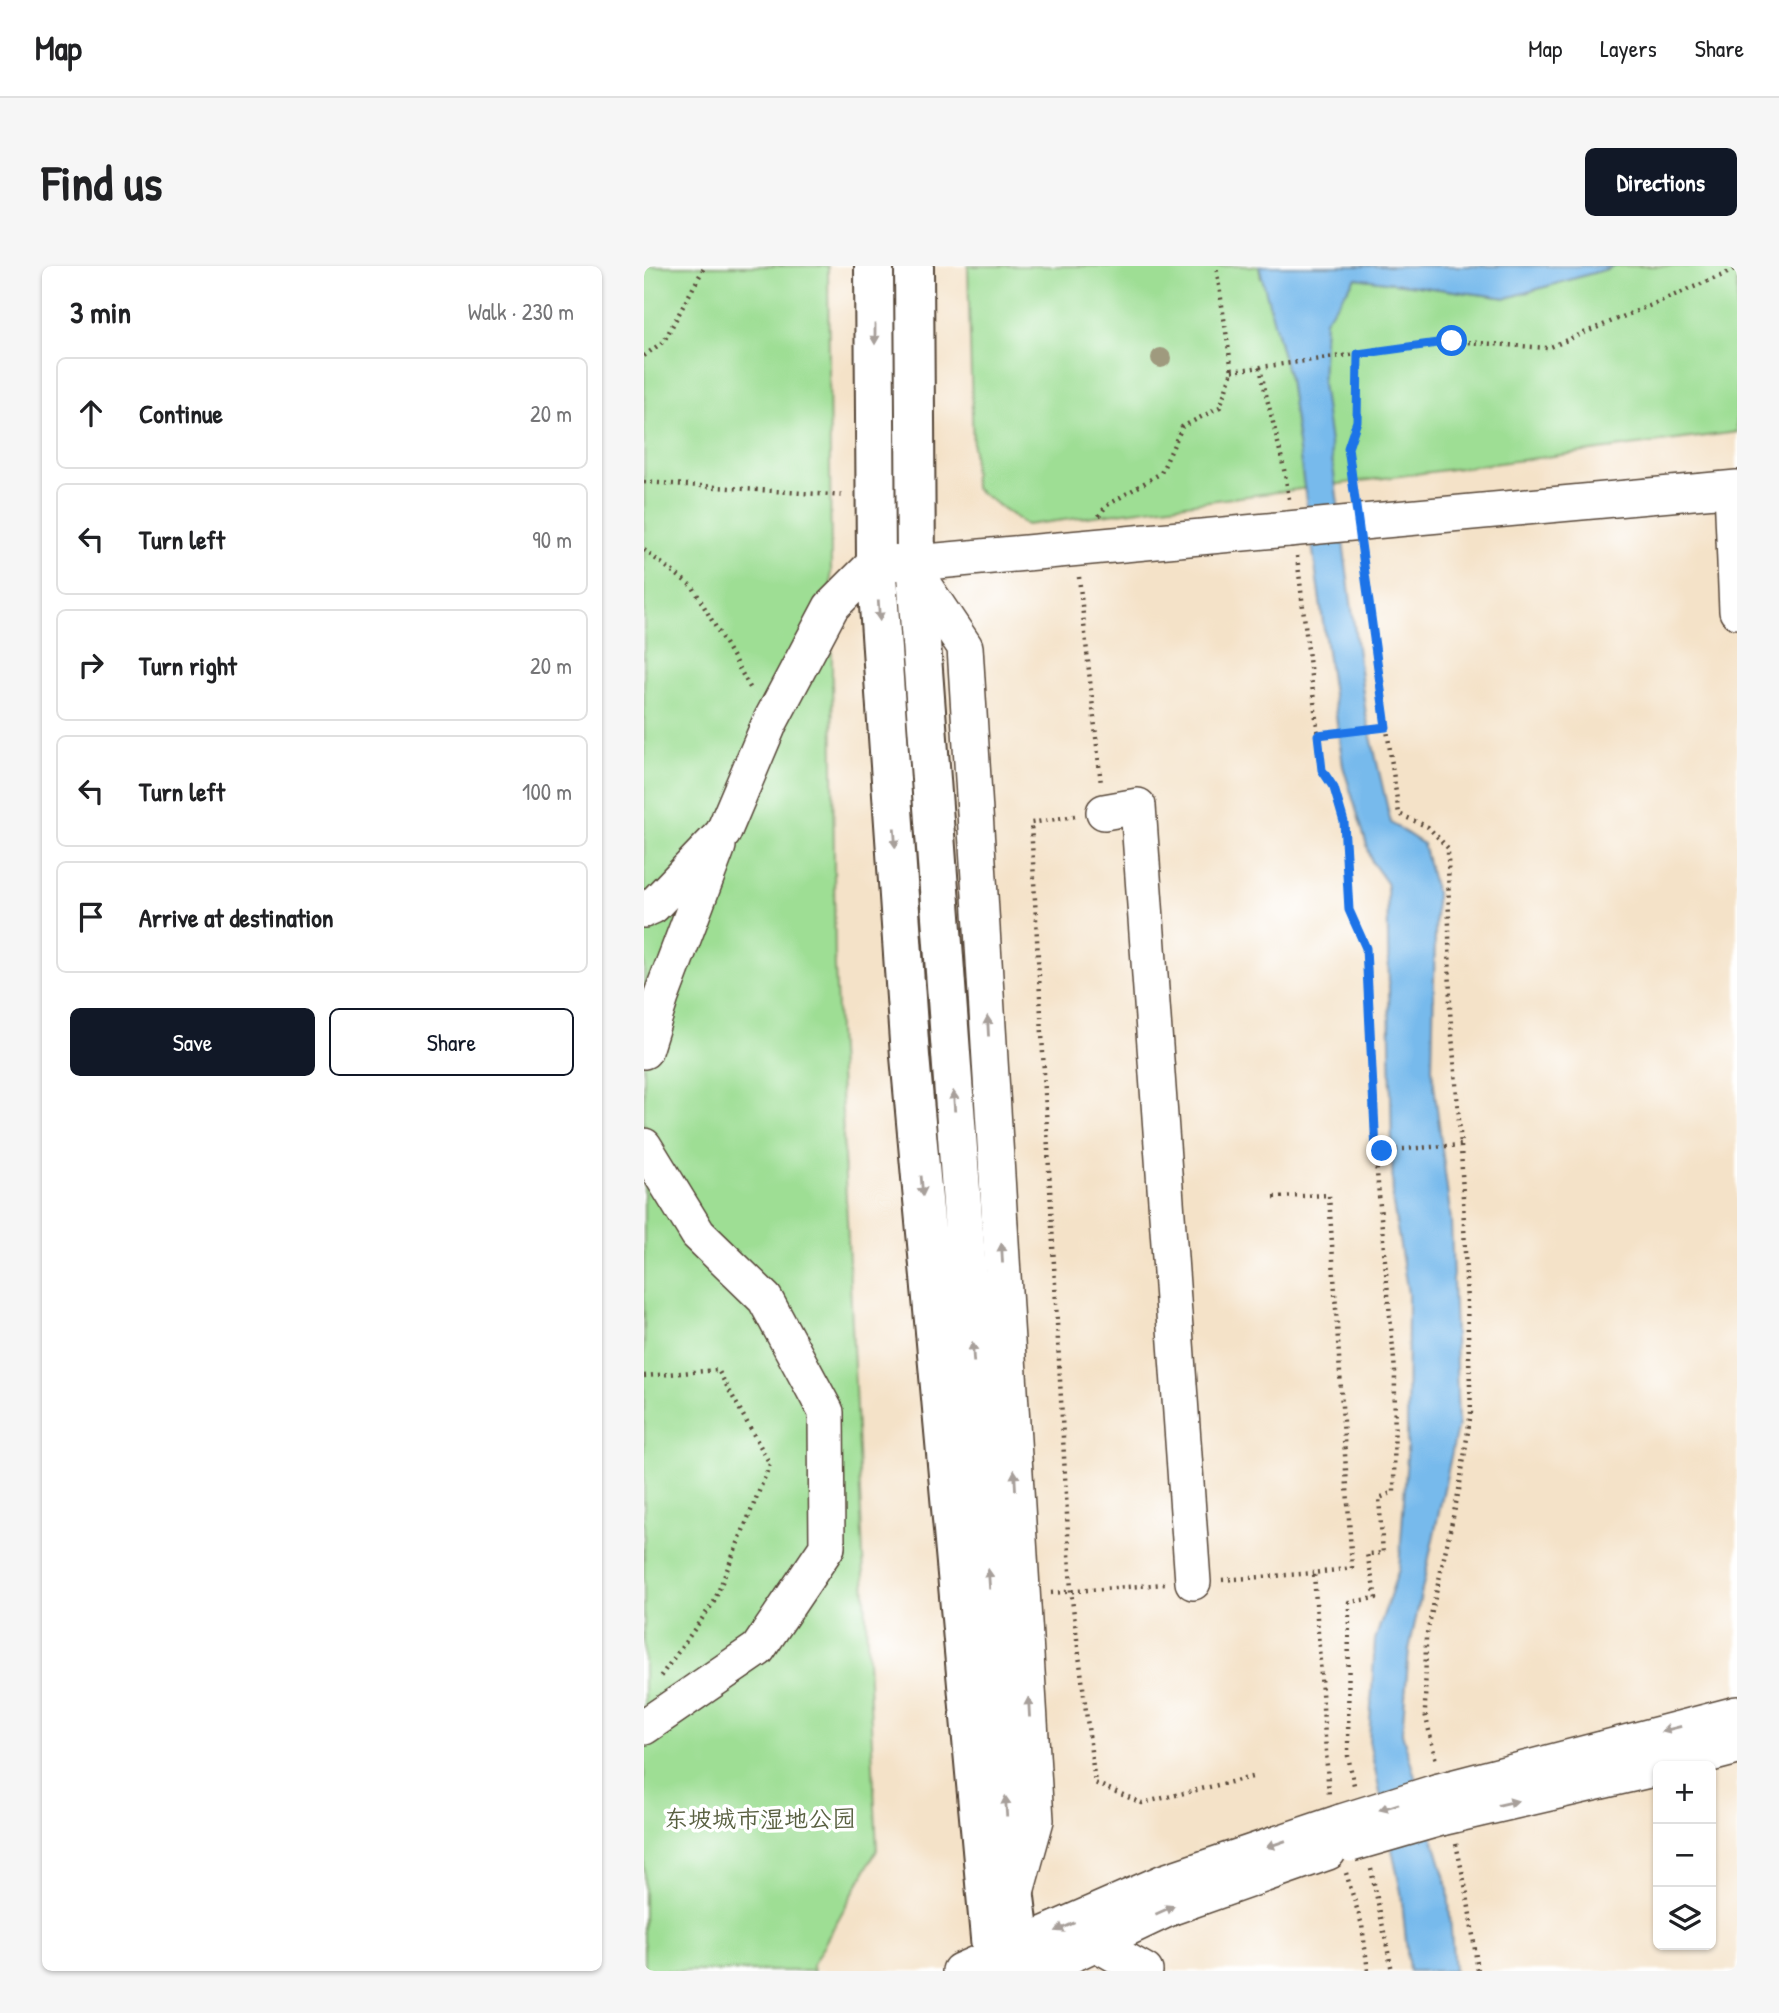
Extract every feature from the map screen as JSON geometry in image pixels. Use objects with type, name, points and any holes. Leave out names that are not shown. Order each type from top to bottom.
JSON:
[{"type":"main road","points":[[874,266],[876,562],[918,1147],[1004,1965]]},
{"type":"main road","points":[[914,266],[916,569],[1015,1895],[1004,1965]]},
{"type":"street","points":[[644,1051],[661,997],[723,833],[770,722],[831,607],[876,562],[916,569],[1085,535],[1291,527],[1735,488],[1737,611]]},
{"type":"street","points":[[916,569],[965,647],[1035,1820],[1015,1895]]},
{"type":"street","points":[[1104,812],[1138,806],[1193,1582]]},
{"type":"street","points":[[644,910],[653,906],[723,833]]},
{"type":"street","points":[[644,1146],[698,1234],[765,1299],[825,1412],[827,1547],[758,1649],[644,1727]]},
{"type":"street","points":[[1004,1965],[1164,1882],[1348,1833],[1737,1714]]},
{"type":"street","points":[[1683,1761],[1737,1747]]},
{"type":"street","points":[[1442,1804],[1653,1769]]},
{"type":"street","points":[[1004,1965],[1095,1943],[1172,1907],[1348,1833]]},
{"type":"street","points":[[1095,1943],[1145,1971]]},
{"type":"path","points":[[644,355],[664,341],[705,266]]},
{"type":"path","points":[[1216,266],[1232,371],[1220,407],[1182,427],[1161,472],[1106,506],[1085,535],[1104,812],[1031,823],[1071,1591],[1095,1783],[1142,1803],[1256,1776]]},
{"type":"path","points":[[1232,371],[1452,341],[1548,348],[1737,269]]},
{"type":"path","points":[[1358,354],[1357,421],[1348,448],[1399,814],[1428,827],[1448,848],[1450,1011],[1461,1145],[1471,1412],[1459,1490],[1426,1638],[1424,1713],[1442,1804],[1467,1894],[1478,1971]]},
{"type":"path","points":[[1260,367],[1271,425],[1284,461],[1322,770],[1334,788],[1344,822],[1349,910],[1366,948],[1376,1151],[1395,1371],[1394,1492],[1379,1498],[1383,1552],[1367,1554],[1376,1598],[1349,1602],[1348,1833],[1392,1971]]},
{"type":"path","points":[[644,482],[739,491],[876,497]]},
{"type":"path","points":[[644,550],[693,587],[770,722]]},
{"type":"path","points":[[1318,735],[1386,727]]},
{"type":"path","points":[[1376,1151],[1461,1145]]},
{"type":"path","points":[[1274,1197],[1329,1195],[1352,1568],[1314,1573],[1368,1971]]},
{"type":"path","points":[[644,1376],[718,1370],[770,1464],[713,1602],[652,1688]]},
{"type":"green space","name":"东坡城市湿地公园","points":[[644,266],[828,266],[835,967],[877,1850],[812,1966],[814,1971],[644,1971]]},
{"type":"green space","points":[[968,266],[1259,266],[1261,279],[1356,278],[1507,298],[1617,266],[1737,266],[1737,432],[1026,525],[974,488]]},
{"type":"water","points":[[1259,266],[1617,266],[1507,298],[1356,278],[1325,320],[1322,383],[1366,715],[1391,823],[1423,844],[1436,893],[1432,1068],[1451,1221],[1458,1424],[1409,1650],[1402,1733],[1448,1889],[1454,1971],[1409,1971],[1401,1892],[1369,1741],[1375,1640],[1399,1569],[1407,1456],[1408,1294],[1393,1204],[1387,883],[1372,862],[1343,766],[1289,379]]},
{"type":"route","points":[[1382,1151],[1376,1151],[1366,948],[1349,910],[1344,822],[1334,788],[1322,770],[1318,735],[1386,727],[1348,448],[1357,421],[1358,354],[1452,341]]}]
